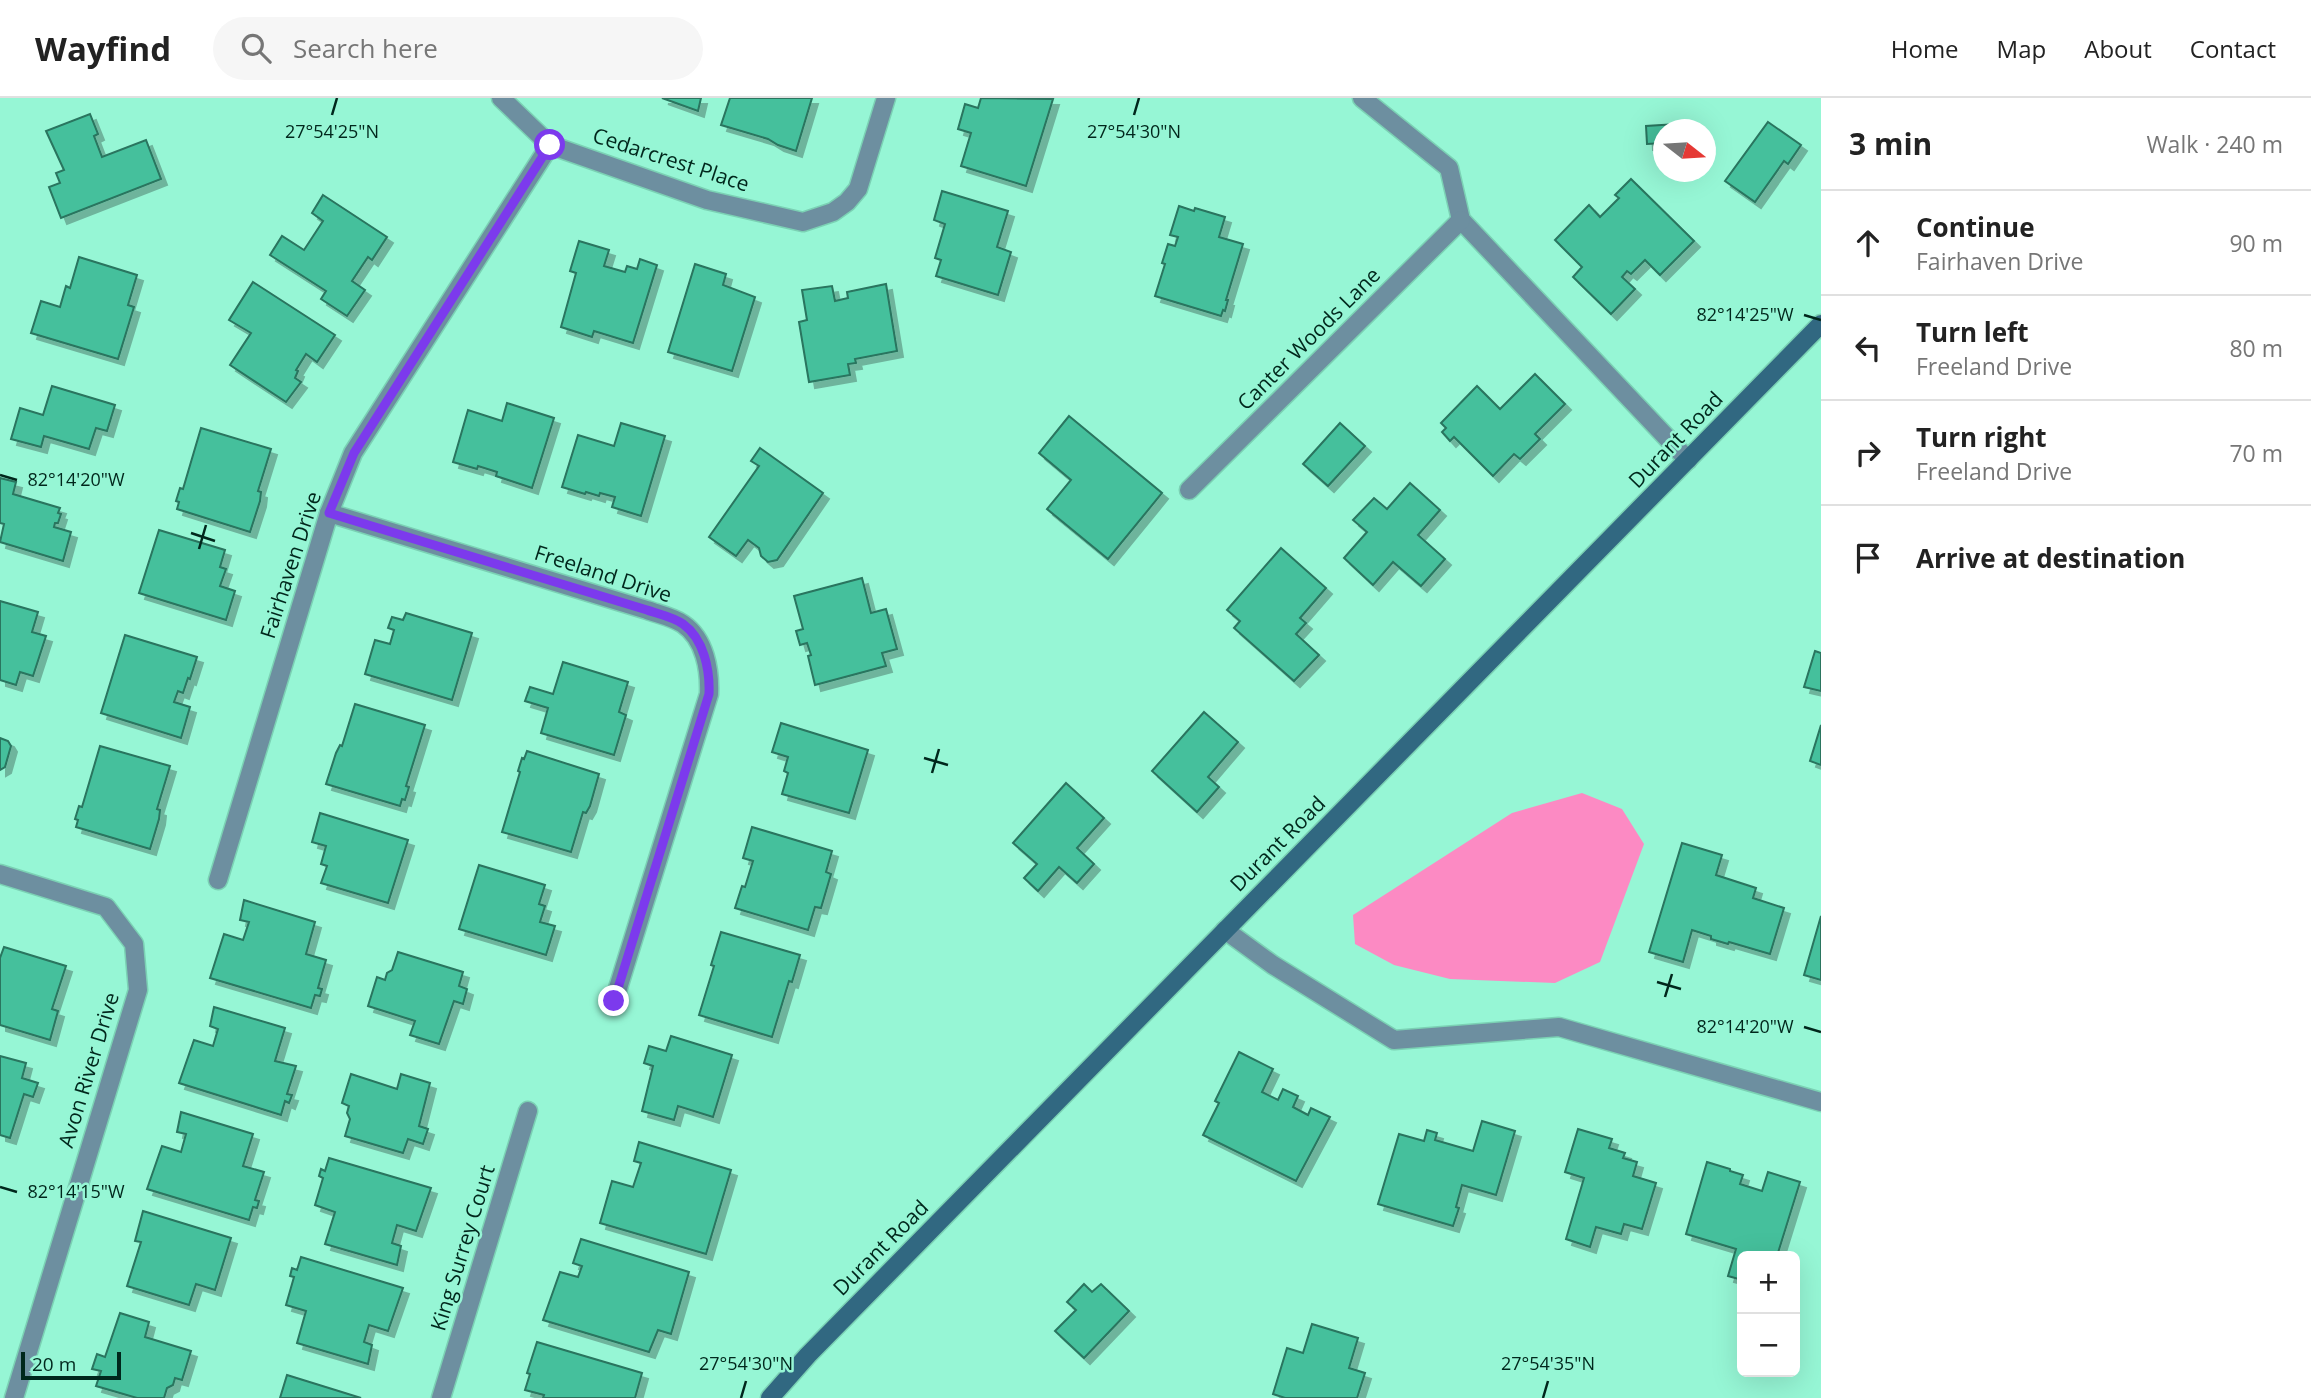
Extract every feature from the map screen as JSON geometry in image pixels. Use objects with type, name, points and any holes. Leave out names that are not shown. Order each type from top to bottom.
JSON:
[{"type":"street","name":"Cedarcrest Place","points":[[501,98],[550,145],[708,200],[803,222],[816,220],[833,212],[847,202],[858,189],[886,98]]},
{"type":"street","points":[[1362,98],[1449,168],[1461,220],[1688,460]]},
{"type":"street","name":"Fairhaven Drive","points":[[218,880],[329,513],[354,453],[550,145]]},
{"type":"street","name":"Canter Woods Lane","points":[[1189,490],[1461,220]]},
{"type":"street","name":"Durant Road","points":[[770,1398],[808,1355],[1821,324]]},
{"type":"street","name":"Freeland Drive","points":[[329,513],[647,610],[684,625],[701,647],[709,677],[709,694],[614,1001]]},
{"type":"street","name":"Avon River Drive","points":[[0,874],[106,907],[134,944],[138,990],[14,1398]]},
{"type":"street","points":[[1225,930],[1273,965],[1394,1040],[1559,1027],[1821,1102]]},
{"type":"street","name":"King Surrey Court","points":[[441,1398],[528,1111]]},
{"type":"shaded area","points":[[1582,793],[1622,809],[1644,844],[1600,962],[1555,983],[1450,979],[1394,965],[1355,944],[1353,915],[1512,813]]},
{"type":"building","points":[[662,98],[701,98],[698,111]]},
{"type":"building","points":[[730,98],[812,98],[796,151],[768,139],[721,125]]},
{"type":"building","points":[[981,98],[1053,99],[1026,186],[961,166],[971,133],[958,129],[965,104],[978,108]]},
{"type":"building","points":[[90,114],[98,134],[94,136],[102,157],[146,140],[161,179],[61,218],[49,187],[60,183],[56,173],[64,170],[46,131]]},
{"type":"building","points":[[1768,122],[1801,145],[1788,164],[1784,161],[1755,202],[1725,181]]},
{"type":"building","points":[[1646,126],[1653,126],[1653,144],[1647,144]]},
{"type":"building","points":[[1631,179],[1694,241],[1660,275],[1645,260],[1631,274],[1627,271],[1622,277],[1635,289],[1611,314],[1573,277],[1582,267],[1555,240],[1589,205],[1600,217],[1619,198],[1615,195]]},
{"type":"building","points":[[942,191],[1008,211],[997,247],[1011,252],[998,295],[936,276],[941,260],[935,258],[945,224],[934,220]]},
{"type":"building","points":[[323,195],[387,237],[372,260],[368,257],[352,281],[365,290],[347,316],[321,299],[326,291],[270,255],[282,236],[304,250],[323,221],[312,213]]},
{"type":"building","points":[[1179,206],[1225,217],[1219,237],[1243,244],[1225,311],[1223,310],[1221,316],[1155,296],[1168,244],[1175,246],[1178,237],[1170,235]]},
{"type":"building","points":[[579,241],[609,250],[604,266],[625,272],[627,266],[637,269],[640,259],[657,265],[633,343],[594,331],[592,337],[561,327],[576,273],[570,271]]},
{"type":"building","points":[[79,257],[137,275],[128,305],[134,307],[118,359],[31,333],[41,301],[60,307],[66,286],[70,288]]},
{"type":"building","points":[[695,264],[726,274],[723,285],[755,297],[732,371],[668,352]]},
{"type":"building","points":[[253,282],[335,335],[317,362],[306,354],[296,370],[298,371],[295,378],[301,382],[286,402],[230,365],[251,333],[229,320]]},
{"type":"building","points":[[886,284],[897,351],[855,359],[856,363],[848,364],[850,375],[809,382],[799,322],[807,320],[802,290],[832,286],[835,301],[848,298],[847,292]]},
{"type":"building","points":[[1535,374],[1565,404],[1535,434],[1540,439],[1520,459],[1514,454],[1493,476],[1454,437],[1450,441],[1442,432],[1446,428],[1441,423],[1477,386],[1500,409]]},
{"type":"building","points":[[52,386],[115,405],[107,431],[96,428],[89,449],[44,436],[41,447],[11,439],[20,408],[43,415]]},
{"type":"building","points":[[507,403],[554,418],[532,488],[496,476],[497,472],[453,462],[468,410],[502,421]]},
{"type":"building","points":[[1069,416],[1162,493],[1108,559],[1047,509],[1071,480],[1039,453]]},
{"type":"building","points":[[621,423],[665,436],[641,516],[612,507],[615,497],[600,493],[599,496],[586,492],[585,494],[562,487],[578,435],[614,446]]},
{"type":"building","points":[[1340,423],[1365,446],[1328,486],[1303,464]]},
{"type":"building","points":[[201,428],[271,449],[258,491],[261,492],[260,501],[250,532],[177,509],[179,502],[176,501],[180,488],[183,489]]},
{"type":"building","points":[[760,448],[823,493],[777,560],[768,562],[761,556],[759,548],[748,540],[736,556],[709,537],[759,466],[751,461]]},
{"type":"building","points":[[0,478],[16,482],[13,494],[60,508],[58,513],[61,514],[54,527],[71,532],[63,561],[0,542],[4,524],[0,523]]},
{"type":"building","points":[[1410,483],[1440,510],[1418,535],[1445,559],[1421,586],[1393,562],[1373,585],[1344,558],[1367,532],[1353,520],[1374,498],[1387,509]]},
{"type":"building","points":[[159,530],[225,550],[220,567],[226,569],[220,586],[235,591],[226,620],[139,593]]},
{"type":"building","points":[[1281,548],[1326,588],[1300,618],[1306,623],[1296,634],[1319,655],[1294,681],[1234,628],[1240,621],[1227,610]]},
{"type":"building","points":[[862,578],[871,613],[886,609],[897,649],[882,653],[886,666],[815,685],[807,643],[800,645],[796,631],[803,629],[794,596]]},
{"type":"building","points":[[0,601],[38,612],[32,632],[46,636],[33,676],[20,672],[16,685],[0,680]]},
{"type":"building","points":[[406,613],[472,633],[452,700],[365,674],[375,640],[390,644],[394,630],[388,628],[392,617],[403,620]]},
{"type":"building","points":[[125,635],[197,657],[183,693],[178,691],[174,702],[190,707],[181,738],[101,713]]},
{"type":"building","points":[[1815,651],[1821,653],[1821,691],[1804,687]]},
{"type":"building","points":[[563,662],[628,682],[619,712],[626,715],[614,755],[541,733],[548,708],[525,701],[530,687],[553,694]]},
{"type":"building","points":[[355,704],[425,725],[406,786],[409,787],[405,800],[402,799],[400,806],[326,784]]},
{"type":"building","points":[[1204,712],[1238,742],[1208,777],[1219,787],[1197,812],[1152,771]]},
{"type":"building","points":[[781,723],[868,750],[849,813],[782,794],[788,773],[784,771],[788,757],[772,752]]},
{"type":"building","points":[[1821,725],[1821,765],[1810,761]]},
{"type":"building","points":[[0,738],[8,741],[11,746],[5,767],[0,770]]},
{"type":"building","points":[[100,746],[170,766],[157,809],[160,810],[159,819],[150,849],[76,827],[78,820],[75,819],[79,806],[82,807]]},
{"type":"building","points":[[527,751],[599,774],[590,806],[586,813],[583,812],[571,852],[502,832],[522,758],[524,759]]},
{"type":"building","points":[[1066,783],[1104,818],[1077,848],[1094,864],[1077,883],[1059,867],[1038,891],[1024,878],[1037,864],[1013,843]]},
{"type":"building","points":[[320,813],[408,840],[388,903],[321,883],[327,866],[321,864],[326,846],[312,842]]},
{"type":"building","points":[[752,827],[832,851],[826,872],[831,874],[821,908],[815,907],[808,930],[735,908],[753,861],[743,858]]},
{"type":"building","points":[[1682,843],[1722,855],[1716,875],[1756,888],[1753,898],[1784,908],[1770,954],[1711,939],[1711,936],[1692,930],[1683,962],[1649,952]]},
{"type":"building","points":[[479,865],[545,885],[539,904],[545,906],[540,922],[555,926],[546,955],[459,929]]},
{"type":"building","points":[[244,900],[315,922],[306,954],[326,960],[318,988],[322,989],[320,996],[315,995],[311,1008],[210,978],[224,934],[243,940],[249,922],[240,920]]},
{"type":"building","points":[[1821,916],[1821,980],[1804,975]]},
{"type":"building","points":[[721,932],[800,955],[772,1037],[699,1015]]},
{"type":"building","points":[[4,947],[66,966],[52,1009],[58,1011],[50,1040],[0,1025],[0,958]]},
{"type":"building","points":[[398,952],[463,972],[459,986],[467,989],[463,1004],[454,1001],[439,1044],[410,1035],[415,1021],[368,1006],[377,977],[385,980],[387,973],[392,970]]},
{"type":"building","points":[[214,1007],[285,1028],[275,1061],[296,1066],[287,1094],[292,1095],[289,1103],[285,1101],[281,1115],[179,1083],[194,1040],[213,1046],[218,1029],[210,1026]]},
{"type":"building","points":[[671,1036],[732,1055],[713,1117],[678,1106],[674,1120],[642,1111],[653,1066],[644,1063],[649,1046],[666,1051]]},
{"type":"building","points":[[1239,1052],[1273,1069],[1262,1092],[1278,1100],[1283,1089],[1298,1096],[1293,1107],[1308,1115],[1311,1108],[1330,1117],[1296,1181],[1203,1135],[1219,1103],[1215,1101]]},
{"type":"building","points":[[0,1056],[26,1063],[22,1078],[38,1083],[33,1097],[24,1094],[10,1138],[0,1135]]},
{"type":"building","points":[[351,1074],[397,1089],[401,1074],[430,1083],[419,1126],[428,1129],[423,1144],[408,1139],[403,1153],[345,1136],[350,1119],[347,1113],[349,1106],[342,1103]]},
{"type":"building","points":[[181,1112],[253,1134],[243,1166],[264,1172],[255,1200],[259,1201],[257,1208],[253,1207],[249,1220],[147,1189],[162,1146],[181,1152],[186,1134],[177,1132]]},
{"type":"building","points":[[1482,1121],[1515,1131],[1496,1195],[1462,1185],[1453,1226],[1378,1204],[1399,1134],[1424,1141],[1427,1130],[1437,1133],[1435,1140],[1473,1151]]},
{"type":"building","points":[[1578,1129],[1612,1139],[1609,1148],[1625,1153],[1623,1158],[1637,1162],[1633,1176],[1656,1183],[1642,1229],[1624,1224],[1621,1234],[1596,1227],[1590,1247],[1566,1239],[1584,1178],[1565,1172]]},
{"type":"building","points":[[639,1142],[731,1170],[706,1254],[600,1223],[612,1181],[633,1187],[641,1163],[634,1161]]},
{"type":"building","points":[[329,1158],[431,1188],[416,1231],[397,1225],[392,1243],[401,1246],[397,1265],[325,1244],[335,1212],[315,1205],[323,1178],[319,1176],[321,1169],[325,1171]]},
{"type":"building","points":[[1707,1162],[1743,1175],[1740,1184],[1762,1191],[1768,1172],[1800,1182],[1779,1251],[1737,1251],[1737,1279],[1728,1276],[1736,1249],[1686,1234]]},
{"type":"building","points":[[143,1211],[231,1238],[215,1290],[196,1284],[189,1305],[127,1286],[141,1242],[135,1241]]},
{"type":"building","points":[[581,1239],[689,1272],[671,1334],[658,1330],[649,1352],[543,1320],[560,1272],[578,1277],[582,1266],[573,1263]]},
{"type":"building","points":[[301,1257],[403,1288],[388,1331],[369,1325],[364,1342],[372,1345],[368,1364],[297,1343],[306,1311],[286,1305],[294,1277],[290,1276],[292,1268],[297,1270]]},
{"type":"building","points":[[1084,1284],[1092,1292],[1101,1284],[1129,1311],[1084,1358],[1055,1331],[1076,1310],[1067,1302]]},
{"type":"building","points":[[120,1313],[149,1322],[145,1337],[191,1351],[182,1380],[175,1378],[173,1385],[167,1388],[164,1398],[137,1398],[96,1386],[101,1371],[92,1369],[97,1354],[105,1357]]},
{"type":"building","points":[[1312,1324],[1358,1338],[1349,1368],[1365,1373],[1357,1398],[1285,1398],[1273,1394],[1287,1348],[1303,1353]]},
{"type":"building","points":[[537,1342],[642,1373],[635,1398],[543,1398],[544,1395],[525,1390],[530,1374],[527,1373]]},
{"type":"building","points":[[287,1375],[345,1393],[361,1398],[280,1398]]},
{"type":"route","points":[[550,145],[354,453],[329,513],[670,618],[684,625],[701,647],[709,677],[709,694],[614,1001]]}]
